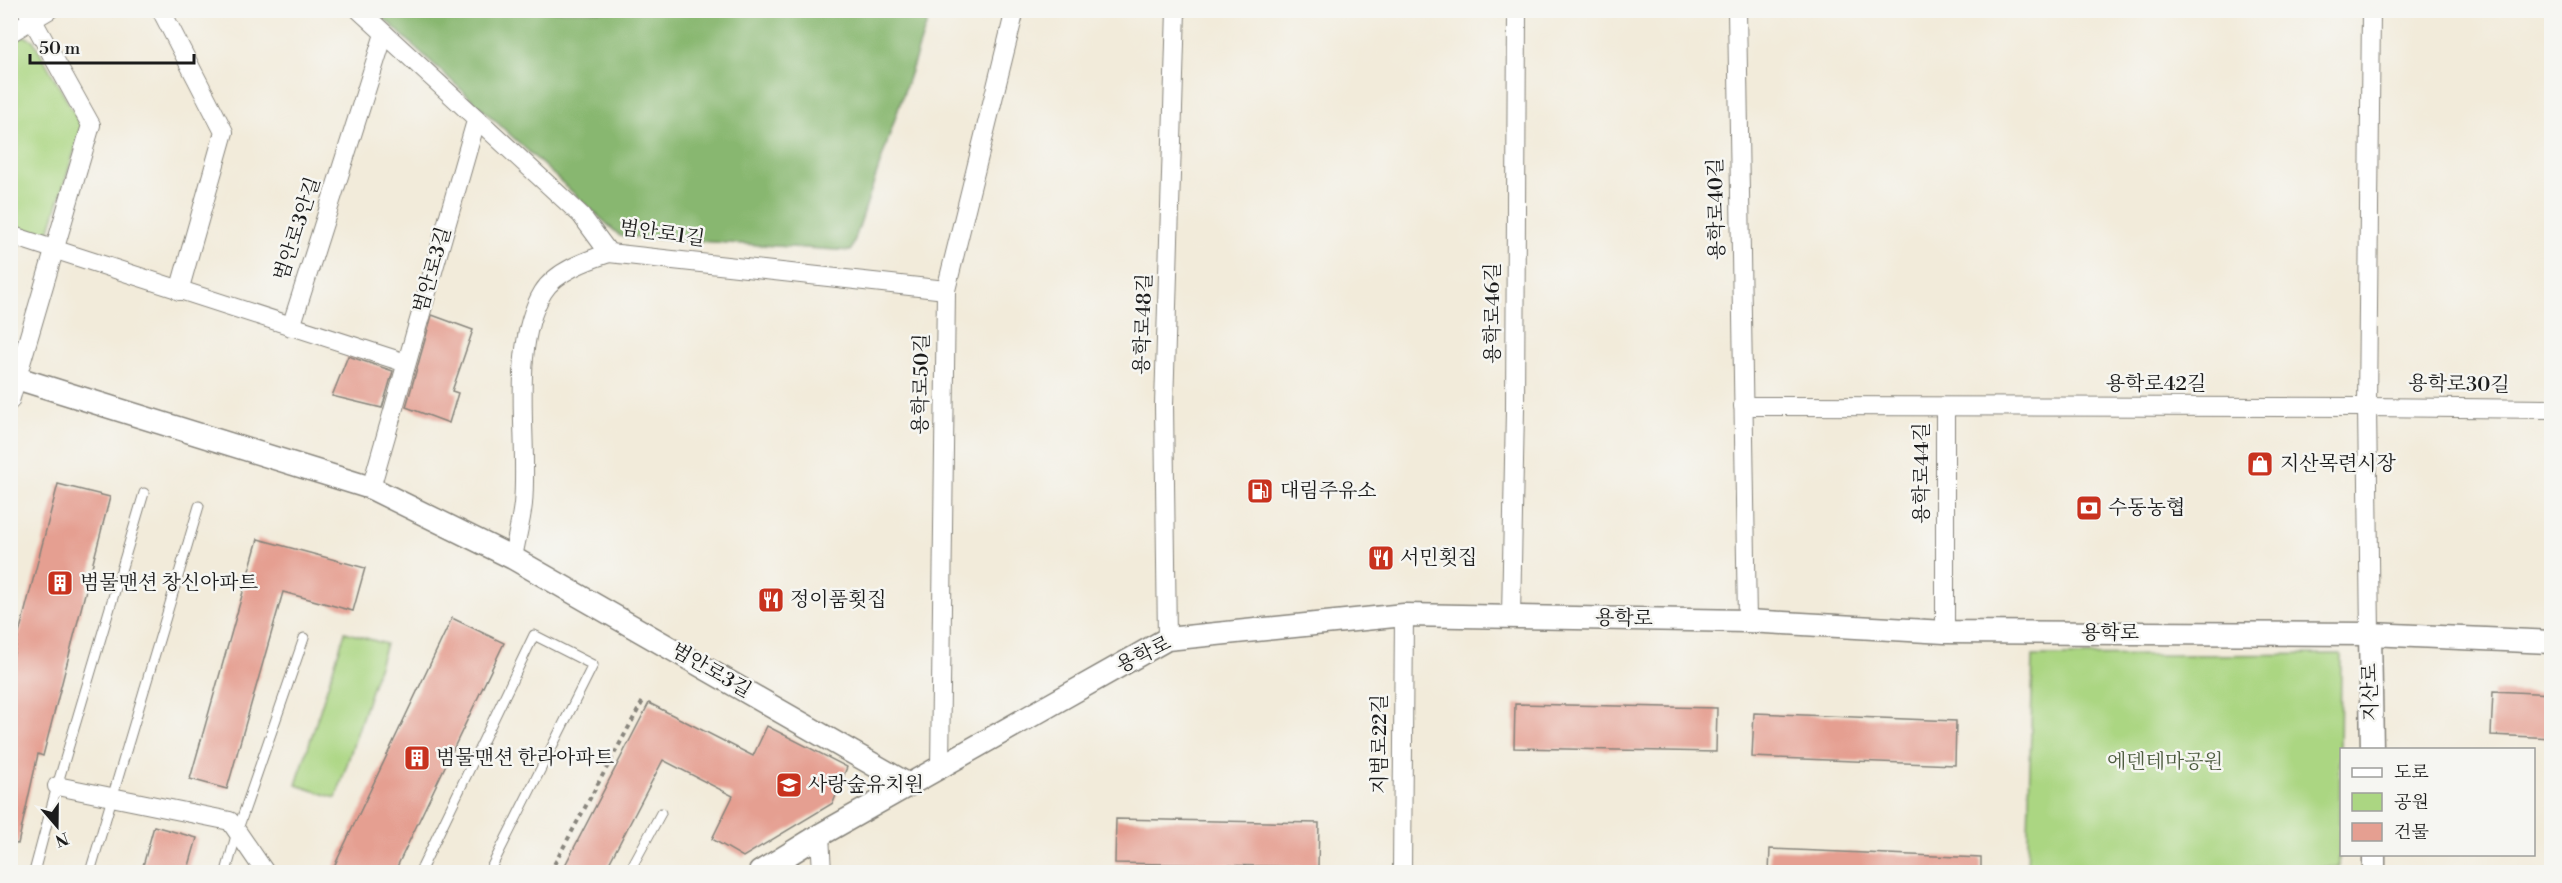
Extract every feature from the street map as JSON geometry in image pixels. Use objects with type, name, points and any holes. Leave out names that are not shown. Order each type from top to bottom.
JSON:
[{"type":"street","points":[[10,33],[30,15],[49,10]]},
{"type":"street","points":[[161,10],[224,132],[179,291]]},
{"type":"street","name":"범안로1길","points":[[359,10],[581,215],[609,253],[946,290]]},
{"type":"street","name":"용학로50길","points":[[940,767],[946,290],[1015,10]]},
{"type":"street","name":"용학로48길","points":[[1167,639],[1164,405],[1176,10]]},
{"type":"street","name":"용학로46길","points":[[1511,617],[1515,409],[1517,10]]},
{"type":"street","name":"용학로40길","points":[[1737,10],[1747,621]]},
{"type":"street","points":[[2370,634],[2367,407],[2371,10]]},
{"type":"street","points":[[10,401],[14,377],[91,125],[30,15]]},
{"type":"street","name":"범안로3안길","points":[[291,327],[384,34]]},
{"type":"street","name":"범안로3길","points":[[370,488],[476,120]]},
{"type":"street","points":[[10,235],[406,363]]},
{"type":"street","points":[[513,558],[523,503],[522,405],[528,327],[544,290],[574,265],[609,253]]},
{"type":"street","name":"범안로3길","points":[[14,377],[370,488],[513,558],[909,785]]},
{"type":"street","name":"용학로44길","points":[[1743,406],[1944,407],[1945,632]]},
{"type":"street","name":"용학로42길","points":[[1944,407],[2367,407]]},
{"type":"street","name":"용학로30길","points":[[2367,407],[2552,409]]},
{"type":"street","name":"용학로","points":[[760,873],[820,835],[1167,639],[1404,615],[1747,621],[1945,632],[2370,634],[2552,642]]},
{"type":"street","name":"지범로22길","points":[[1402,873],[1404,615]]},
{"type":"street","name":"지산로","points":[[2370,634],[2372,748]]},
{"type":"street","points":[[57,786],[230,821],[265,873]]},
{"type":"street","points":[[820,835],[822,873]]},
{"type":"street","points":[[2374,856],[2374,873]]},
{"type":"lane","points":[[34,873],[57,786],[144,494]]},
{"type":"lane","points":[[90,873],[199,506]]},
{"type":"lane","points":[[420,873],[534,635],[593,664],[489,873]]},
{"type":"lane","points":[[226,873],[237,832],[304,638]]},
{"type":"lane","points":[[629,873],[662,813]]},
{"type":"path","points":[[550,873],[644,699]]},
{"type":"green space","points":[[376,11],[931,11],[851,251],[620,236]]},
{"type":"green space","points":[[24,36],[33,40],[82,127],[49,232],[45,236],[11,225],[10,44]]},
{"type":"green space","points":[[345,632],[386,644],[336,798],[296,785]]},
{"type":"green space","name":"에덴테마공원","points":[[2341,654],[2339,867],[2027,871],[2033,656]]},
{"type":"building","points":[[432,315],[473,330],[452,391],[458,393],[449,423],[406,407]]},
{"type":"building","points":[[348,356],[393,371],[382,408],[332,396]]},
{"type":"building","name":"범물맨션 창신아파트","points":[[58,484],[110,497],[43,756],[38,754],[18,844],[10,843],[10,668]]},
{"type":"building","name":"범물맨션 창신아파트","points":[[258,539],[365,568],[353,611],[283,592],[227,789],[190,779]]},
{"type":"building","name":"범물맨션 한라아파트","points":[[452,618],[504,643],[394,873],[331,873]]},
{"type":"building","points":[[2493,691],[2552,694],[2552,738],[2491,735]]},
{"type":"building","points":[[649,703],[753,756],[767,726],[847,767],[833,803],[743,857],[712,839],[733,796],[663,760],[604,873],[561,873]]},
{"type":"building","points":[[1515,704],[1717,708],[1716,752],[1514,748]]},
{"type":"building","points":[[1754,713],[1956,721],[1955,765],[1752,757]]},
{"type":"building","points":[[1116,819],[1319,823],[1318,867],[1115,863]]},
{"type":"building","points":[[154,826],[197,838],[187,873],[141,873]]},
{"type":"building","points":[[1770,849],[1981,858],[1981,873],[1769,873]]},
{"type":"place","name":"지산목련시장","points":[[2260,464]]},
{"type":"place","name":"대림주유소","points":[[1260,491]]},
{"type":"place","name":"수동농협","points":[[2089,508]]},
{"type":"place","name":"서민횟집","points":[[1381,558]]},
{"type":"place","name":"범물맨션 창신아파트","points":[[60,583]]},
{"type":"place","name":"정이품횟집","points":[[771,600]]},
{"type":"place","name":"범물맨션 한라아파트","points":[[417,758]]},
{"type":"place","name":"사랑숲유치원","points":[[789,785]]}]
